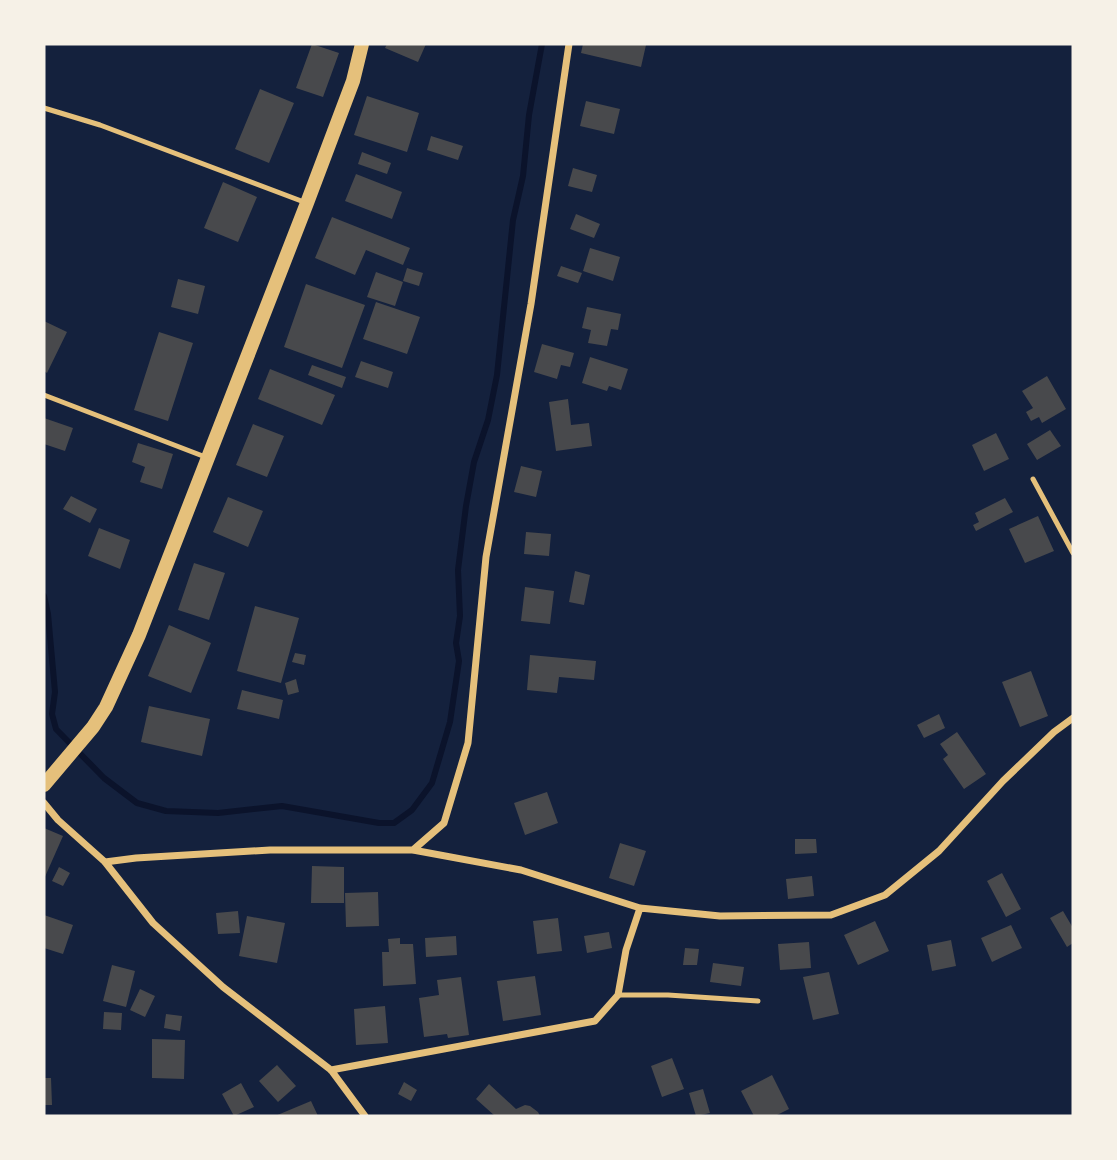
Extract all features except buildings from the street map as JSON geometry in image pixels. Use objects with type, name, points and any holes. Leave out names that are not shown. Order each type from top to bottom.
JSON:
[{"type":"main road","points":[[44,785],[93,727],[106,707],[139,635],[307,203],[353,81],[362,44]]},
{"type":"street","points":[[414,850],[444,823],[468,743],[486,557],[531,304],[569,44]]},
{"type":"street","points":[[105,862],[270,850],[414,850],[521,870],[640,908],[720,916],[831,915],[885,895],[939,851],[1003,781],[1054,732],[1073,718]]},
{"type":"street","points":[[44,803],[58,820],[105,862],[153,923],[223,987],[331,1070],[366,1116]]},
{"type":"street","points":[[331,1070],[595,1021],[618,995],[626,950],[640,908]]},
{"type":"lane","points":[[44,108],[100,125],[307,203]]},
{"type":"lane","points":[[44,395],[208,458]]},
{"type":"lane","points":[[1033,479],[1073,553]]},
{"type":"lane","points":[[618,995],[668,995],[758,1001]]},
{"type":"waterway","points":[[44,596],[55,692],[52,714],[56,729],[104,778],[137,803],[166,811],[218,813],[282,806],[379,823],[394,823],[412,810],[432,783],[450,722],[459,661],[456,643],[460,616],[458,570],[466,506],[474,462],[488,420],[497,375],[513,220],[523,176],[529,115],[542,44]]}]
